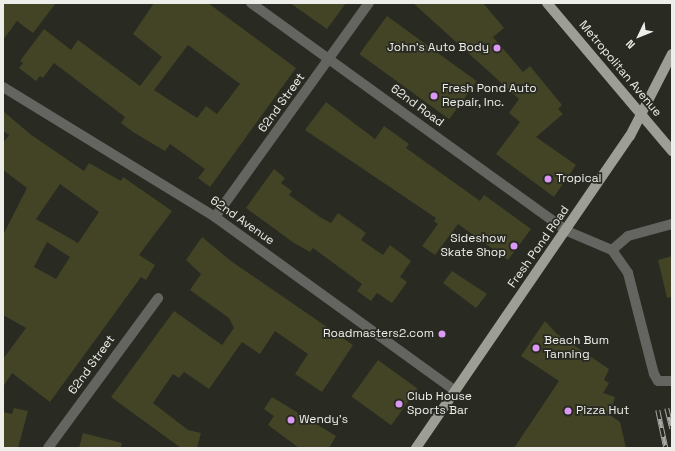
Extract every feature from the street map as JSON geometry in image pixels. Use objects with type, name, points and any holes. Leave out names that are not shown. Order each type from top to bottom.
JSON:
[{"type":"main road","name":"Metropolitan Avenue","points":[[547,3],[672,151]]},
{"type":"main road","name":"Fresh Pond Road","points":[[416,448],[567,231],[642,115],[668,71],[672,54]]},
{"type":"street","name":"62nd Road","points":[[251,3],[330,58],[567,231],[612,250]]},
{"type":"street","name":"62nd Street","points":[[215,217],[369,3]]},
{"type":"street","name":"62nd Avenue","points":[[3,87],[215,217],[455,391]]},
{"type":"street","points":[[672,224],[628,236],[612,250],[628,273],[654,374],[658,380],[672,381]]},
{"type":"street","name":"62nd Street","points":[[48,448],[158,298]]},
{"type":"building","points":[[3,3],[56,3],[33,33],[17,21],[3,40]]},
{"type":"building","points":[[154,3],[208,3],[296,68],[210,187],[198,178],[205,169],[170,144],[165,151],[133,132],[121,123],[125,117],[54,63],[43,78],[40,76],[36,81],[19,68],[23,63],[20,61],[44,29],[71,50],[78,40],[140,86],[162,57],[133,34]],"holes":[[[188,45],[240,84],[217,114],[206,106],[197,118],[154,90]]]},
{"type":"building","points":[[290,3],[346,3],[327,29]]},
{"type":"building","points":[[413,3],[483,3],[504,28],[493,37],[523,72],[530,66],[562,105],[558,109],[563,114],[536,137],[576,165],[554,197],[496,154],[520,122],[509,113],[519,99]]},
{"type":"building","points":[[387,16],[477,81],[449,119],[359,54]]},
{"type":"building","points":[[326,102],[375,139],[384,126],[409,144],[406,148],[480,201],[484,195],[531,229],[508,260],[458,224],[435,255],[422,246],[438,224],[434,221],[436,218],[305,130]]},
{"type":"building","points":[[3,111],[30,134],[84,171],[89,163],[121,181],[123,177],[172,211],[139,255],[155,265],[146,280],[141,277],[50,402],[12,373],[3,387],[3,359],[26,328],[3,315],[3,235],[27,188],[3,170],[3,143],[9,135],[3,131]],"holes":[[[60,184],[99,212],[78,243],[36,219]],[[47,242],[70,257],[56,279],[34,267]]]},
{"type":"building","points":[[274,169],[285,178],[281,183],[292,191],[289,195],[320,217],[331,223],[338,213],[366,233],[361,240],[383,255],[390,245],[411,261],[400,277],[407,282],[392,303],[377,293],[371,301],[357,291],[362,284],[313,248],[310,252],[294,243],[246,208]]},
{"type":"building","points":[[202,237],[231,261],[353,345],[322,392],[295,374],[308,354],[275,331],[260,354],[242,342],[209,389],[184,372],[179,378],[173,374],[153,403],[188,430],[201,433],[197,448],[181,448],[111,397],[174,311],[222,345],[234,328],[229,318],[190,290],[201,274],[186,260]]},
{"type":"building","points":[[672,256],[672,297],[667,298],[658,260]]},
{"type":"building","points":[[452,271],[487,294],[476,308],[443,283]]},
{"type":"building","points":[[545,321],[557,334],[609,369],[604,380],[609,383],[603,393],[615,397],[610,415],[620,422],[626,448],[514,448],[559,381],[521,356]]},
{"type":"building","points":[[378,360],[418,389],[391,425],[352,396]]},
{"type":"building","name":"Wendy's","points":[[272,397],[336,436],[329,448],[299,448],[268,425],[274,416],[264,409]]},
{"type":"building","points":[[14,408],[28,411],[18,448],[3,448],[3,412],[12,414]]},
{"type":"building","points":[[83,433],[122,443],[121,448],[79,448]]},
{"type":"railway","points":[[667,408],[672,428]]},
{"type":"railway","points":[[658,410],[666,448]]},
{"type":"place","name":"John's Auto Body","points":[[497,48]]},
{"type":"place","name":"Fresh Pond Auto Repair, Inc.","points":[[434,96]]},
{"type":"place","name":"Tropical","points":[[548,179]]},
{"type":"place","name":"Sideshow Skate Shop","points":[[514,246]]},
{"type":"place","name":"Roadmasters2.com","points":[[442,334]]},
{"type":"place","name":"Beach Bum Tanning","points":[[536,348]]},
{"type":"place","name":"Club House Sports Bar","points":[[399,404]]},
{"type":"place","name":"Pizza Hut","points":[[568,411]]},
{"type":"place","name":"Wendy's","points":[[291,420]]}]
